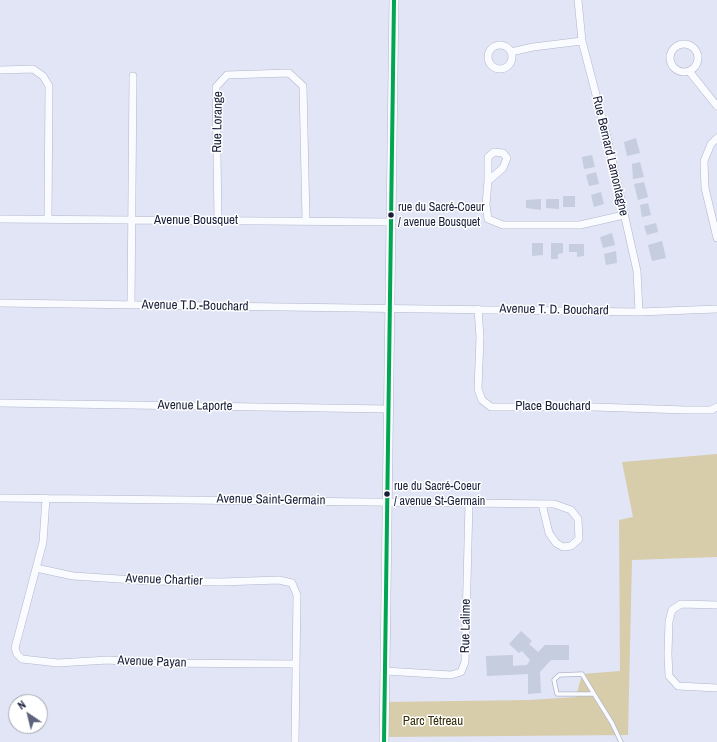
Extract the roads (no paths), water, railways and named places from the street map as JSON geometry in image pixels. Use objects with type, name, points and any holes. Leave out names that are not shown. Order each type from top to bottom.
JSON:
[{"type":"street","points":[[384,742],[394,0]]},
{"type":"street","name":"Rue Bernard Lamontagne","points":[[578,0],[582,41],[606,133],[637,271],[639,312]]},
{"type":"street","points":[[511,52],[534,47],[582,41]]},
{"type":"street","points":[[687,45],[697,53],[697,62],[689,71],[684,72],[675,70],[670,62],[671,52],[678,46],[687,45]]},
{"type":"street","points":[[0,70],[33,69],[44,76],[50,86],[48,219]]},
{"type":"street","points":[[689,71],[717,106]]},
{"type":"street","name":"Rue Lorange","points":[[218,221],[216,87],[227,75],[289,73],[304,86],[306,221]]},
{"type":"street","points":[[131,305],[133,76]]},
{"type":"street","points":[[717,138],[711,144],[704,161],[705,188],[717,238]]},
{"type":"street","points":[[488,181],[486,205],[488,219],[503,226],[580,224],[624,215]]},
{"type":"street","name":"Avenue Bousquet","points":[[0,219],[392,222]]},
{"type":"street","name":"Avenue T.D.-Bouchard","points":[[0,303],[391,309]]},
{"type":"street","name":"Avenue T. D. Bouchard","points":[[391,309],[639,312],[717,309]]},
{"type":"street","name":"Place Bouchard","points":[[478,309],[480,337],[478,388],[482,400],[491,407],[594,406],[711,410],[717,407]]},
{"type":"street","name":"Avenue Laporte","points":[[0,403],[389,409]]},
{"type":"street","name":"Avenue Saint-Germain","points":[[0,498],[469,502],[542,504],[561,505],[571,510],[578,518],[578,539],[571,546],[563,547],[556,544],[550,533],[542,504]]},
{"type":"street","points":[[36,568],[43,542],[46,498]]},
{"type":"street","name":"Rue Lalime","points":[[385,671],[451,675],[461,672],[465,662],[469,502]]},
{"type":"street","name":"Avenue Chartier","points":[[36,568],[73,576],[150,581],[221,582],[279,580],[292,583],[297,595],[296,664]]},
{"type":"street","name":"Avenue Payan","points":[[36,568],[15,648],[17,654],[22,659],[58,663],[108,660],[149,663],[296,664]]},
{"type":"street","points":[[717,605],[682,604],[672,610],[669,621],[668,654],[669,676],[678,686],[717,688]]},
{"type":"street","points":[[295,742],[296,664]]},
{"type":"lane","points":[[594,694],[557,694],[554,680],[559,675],[582,674],[594,694],[621,742]]},
{"type":"place","name":"rue du Sacré-Coeur / avenue Bousquet","points":[[391,215]]},
{"type":"place","name":"rue du Sacré-Coeur / avenue St-Germain","points":[[387,494]]},
{"type":"park label","name":"Parc Tétreau","points":[[433,722]]}]
